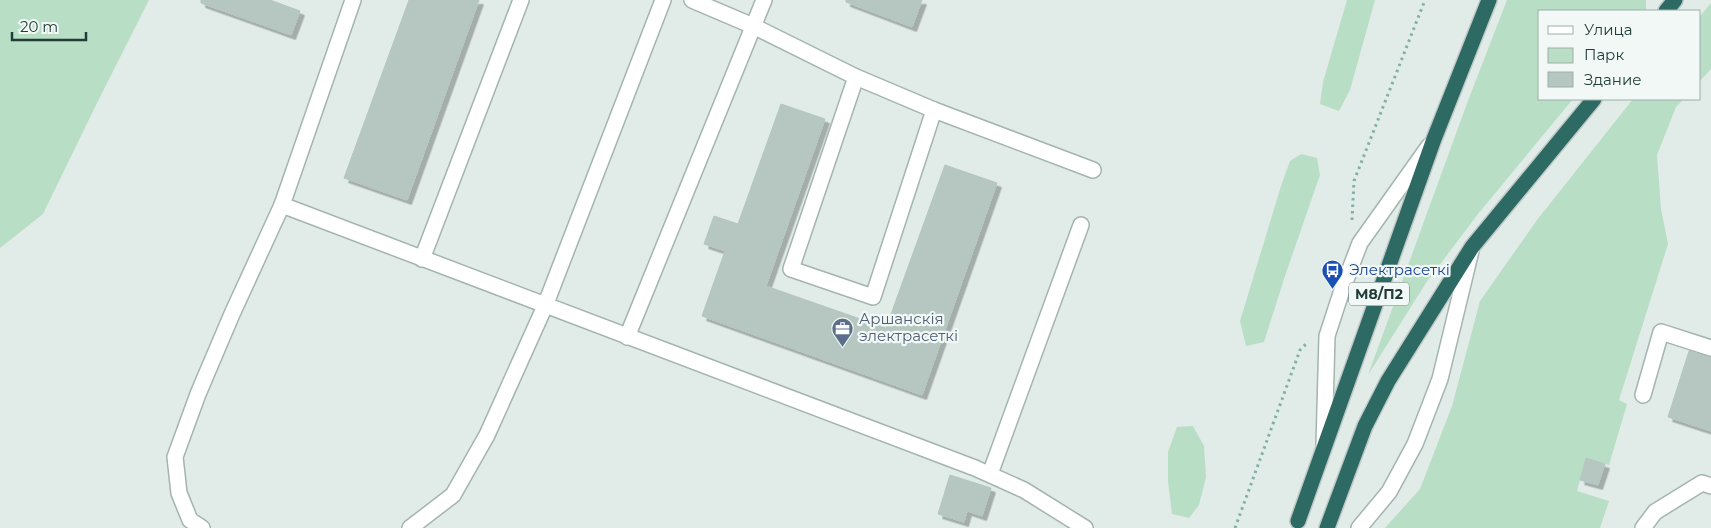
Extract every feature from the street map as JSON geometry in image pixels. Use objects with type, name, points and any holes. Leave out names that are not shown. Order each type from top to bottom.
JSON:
[{"type":"highway","name":"М8/П2","points":[[1298,521],[1434,139],[1489,0]]},
{"type":"highway","points":[[1667,10],[1675,0]]},
{"type":"highway","points":[[1327,528],[1365,426],[1388,381],[1472,247],[1593,100]]},
{"type":"lane","points":[[202,528],[190,520],[178,493],[175,457],[220,341],[282,205],[353,0]]},
{"type":"lane","points":[[422,259],[520,0]]},
{"type":"lane","points":[[410,528],[453,495],[487,435],[545,306],[663,0]]},
{"type":"lane","points":[[692,0],[753,26],[856,77],[934,110],[1093,170]]},
{"type":"lane","points":[[626,337],[764,0]]},
{"type":"lane","points":[[856,77],[791,269],[873,297],[934,110]]},
{"type":"lane","points":[[1324,450],[1327,336],[1342,290],[1360,243],[1434,139]]},
{"type":"lane","points":[[282,205],[990,474],[1024,490],[1085,528]]},
{"type":"lane","points":[[990,474],[1081,225]]},
{"type":"lane","points":[[1359,528],[1389,492],[1415,444],[1440,379],[1472,247]]},
{"type":"lane","points":[[1643,395],[1661,332],[1711,348]]},
{"type":"lane","points":[[1643,528],[1655,512],[1702,483],[1711,486]]},
{"type":"green space","points":[[0,0],[149,0],[43,214],[0,248]]},
{"type":"green space","points":[[1347,0],[1375,0],[1350,90],[1339,111],[1320,104],[1323,82]]},
{"type":"green space","points":[[1507,0],[1646,0],[1646,10],[1538,10],[1538,100],[1572,100],[1478,214],[1426,283],[1368,375],[1469,98]]},
{"type":"green space","points":[[1711,3],[1711,69],[1701,80],[1701,15]]},
{"type":"green space","points":[[1632,100],[1683,100],[1676,107],[1657,155],[1661,209],[1668,244],[1619,400],[1627,404],[1609,465],[1586,458],[1577,491],[1609,501],[1600,528],[1385,528],[1420,489],[1452,406],[1480,301],[1537,220]]},
{"type":"green space","points":[[1301,154],[1317,158],[1320,175],[1264,342],[1246,346],[1240,321],[1290,161]]},
{"type":"green space","points":[[1193,426],[1204,446],[1206,477],[1199,505],[1189,518],[1172,514],[1168,481],[1168,452],[1177,427]]},
{"type":"building","points":[[201,0],[270,0],[300,11],[291,35],[201,3]]},
{"type":"building","points":[[409,0],[479,0],[407,200],[344,178]]},
{"type":"building","points":[[846,0],[922,0],[912,27],[846,2]]},
{"type":"building","points":[[781,104],[825,119],[766,286],[886,328],[945,165],[997,183],[922,395],[702,316],[725,251],[704,244],[714,216],[738,224]]},
{"type":"building","points":[[1689,351],[1711,357],[1711,431],[1668,417]]},
{"type":"building","points":[[1586,458],[1605,464],[1598,485],[1580,480]]},
{"type":"building","points":[[950,475],[991,488],[982,516],[967,511],[964,522],[938,514]]},
{"type":"place","name":"Электрасеткі","points":[[1333,289]]},
{"type":"place","name":"Аршанскія электрасеткі","points":[[843,347]]}]
